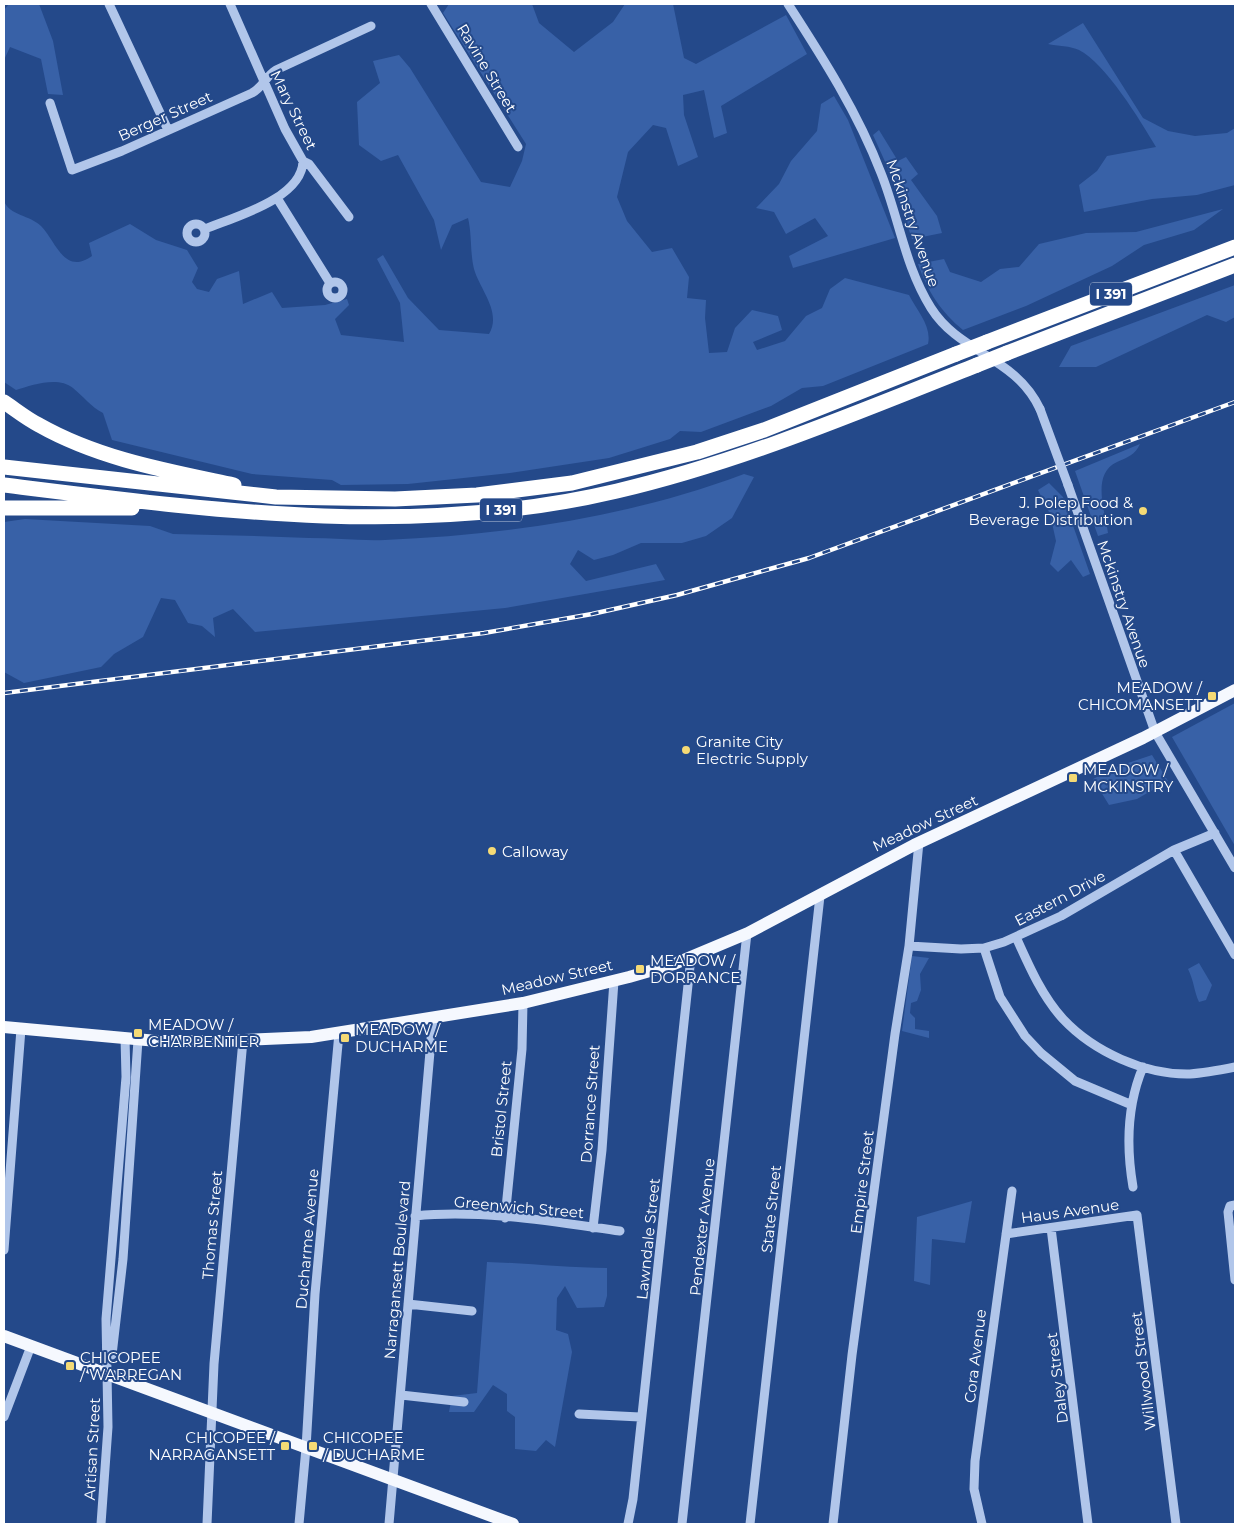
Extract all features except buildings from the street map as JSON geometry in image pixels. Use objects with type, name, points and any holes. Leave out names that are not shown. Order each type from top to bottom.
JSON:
[{"type":"highway","name":"I 391","points":[[4,468],[147,485],[297,498],[396,499],[477,495],[572,482],[642,467],[740,439],[1235,247]]},
{"type":"highway","name":"I 391","points":[[4,485],[228,510],[309,516],[380,518],[458,514],[586,498],[676,476],[733,458],[1235,265]]},
{"type":"highway","points":[[4,402],[52,432],[121,459],[297,498]]},
{"type":"highway","points":[[4,508],[228,510]]},
{"type":"main road","name":"Meadow Street","points":[[4,1027],[132,1039],[243,1040],[339,1033],[523,1003],[614,981],[691,957],[747,933],[919,842],[1155,732],[1235,690]]},
{"type":"main road","points":[[4,1336],[511,1524]]},
{"type":"street","points":[[109,4],[168,130]]},
{"type":"street","name":"Mary Street","points":[[230,4],[285,129],[303,161],[309,164],[349,217]]},
{"type":"street","name":"Ravine Street","points":[[431,4],[518,147]]},
{"type":"street","points":[[790,7],[801,4]]},
{"type":"street","name":"Mckinstry Avenue","points":[[790,7],[843,94],[868,142],[892,203],[913,275],[928,304],[942,324],[957,337],[1004,366],[1020,379],[1040,409],[1155,732]]},
{"type":"street","name":"Berger Street","points":[[50,103],[72,170],[252,93],[276,70],[371,26]]},
{"type":"street","points":[[205,230],[277,198],[295,181],[303,169],[303,161]]},
{"type":"street","points":[[277,198],[330,284]]},
{"type":"street","points":[[1155,732],[1235,868]]},
{"type":"street","name":"Eastern Drive","points":[[909,946],[940,949],[984,948],[1016,937],[1074,908],[1174,850],[1215,833]]},
{"type":"street","name":"Empire Street","points":[[833,1524],[852,1355],[895,1034],[909,946],[919,842]]},
{"type":"street","points":[[1174,850],[1235,955]]},
{"type":"street","name":"State Street","points":[[750,1524],[820,896]]},
{"type":"street","name":"Pendexter Avenue","points":[[682,1524],[747,933]]},
{"type":"street","points":[[1016,937],[1034,975],[1064,1019],[1100,1047],[1143,1067],[1169,1073],[1189,1074],[1235,1067]]},
{"type":"street","points":[[984,948],[1000,997],[1025,1036],[1040,1053],[1075,1082],[1132,1105]]},
{"type":"street","name":"Lawndale Street","points":[[628,1524],[633,1499],[640,1418],[691,957]]},
{"type":"street","name":"Dorrance Street","points":[[593,1228],[606,1094],[614,981]]},
{"type":"street","name":"Bristol Street","points":[[505,1218],[522,1049],[523,1003]]},
{"type":"street","name":"Narragansett Boulevard","points":[[389,1524],[433,1017]]},
{"type":"street","points":[[4,1250],[21,1029]]},
{"type":"street","name":"Ducharme Avenue","points":[[299,1524],[306,1448],[308,1381],[315,1294],[339,1033]]},
{"type":"street","points":[[108,1375],[106,1319],[126,1077],[132,1039]]},
{"type":"street","points":[[108,1375],[120,1286],[133,1135],[132,1039]]},
{"type":"street","name":"Thomas Street","points":[[207,1524],[219,1305],[243,1040]]},
{"type":"street","points":[[1134,1187],[1129,1157],[1132,1105],[1134,1087],[1143,1067]]},
{"type":"street","points":[[122,1135],[133,1135]]},
{"type":"street","name":"Cora Avenue","points":[[982,1524],[974,1489],[976,1461],[1012,1191]]},
{"type":"street","points":[[1233,1206],[1228,1212],[1235,1280]]},
{"type":"street","points":[[116,1207],[127,1208]]},
{"type":"street","name":"Greenwich Street","points":[[415,1216],[440,1214],[505,1218],[620,1231]]},
{"type":"street","name":"Haus Avenue","points":[[1006,1234],[1137,1215]]},
{"type":"street","name":"Willwood Street","points":[[1137,1215],[1176,1524]]},
{"type":"street","name":"Daley Street","points":[[1051,1228],[1088,1524]]},
{"type":"street","points":[[110,1284],[120,1286]]},
{"type":"street","points":[[408,1304],[472,1311]]},
{"type":"street","points":[[4,1417],[31,1346]]},
{"type":"street","name":"Artisan Street","points":[[101,1524],[108,1427],[108,1375]]},
{"type":"street","points":[[401,1396],[464,1402]]},
{"type":"street","points":[[579,1414],[640,1418]]},
{"type":"shaded area","points":[[9,4],[39,4],[53,41],[63,95],[48,94],[41,59],[10,47],[4,60],[4,10]]},
{"type":"shaded area","points":[[449,4],[532,4],[539,23],[574,52],[613,22],[625,4],[673,4],[684,58],[696,64],[786,15],[807,54],[721,106],[727,133],[714,138],[704,90],[683,95],[684,115],[698,157],[678,166],[666,128],[653,125],[628,152],[617,197],[627,221],[652,252],[672,248],[689,277],[687,298],[706,300],[705,318],[709,353],[727,352],[735,328],[752,310],[778,316],[782,330],[753,342],[757,350],[785,341],[806,316],[822,308],[830,289],[845,278],[909,295],[926,325],[929,337],[928,344],[823,386],[802,388],[771,406],[701,432],[680,431],[670,439],[609,458],[510,473],[408,484],[341,485],[332,480],[252,474],[112,440],[103,413],[67,384],[53,382],[16,390],[4,382],[4,201],[15,213],[41,226],[62,254],[74,262],[82,261],[92,256],[89,243],[130,224],[156,240],[187,250],[198,268],[192,282],[197,289],[209,292],[217,279],[239,271],[243,304],[272,292],[282,308],[325,305],[347,299],[349,305],[335,319],[341,335],[404,342],[400,303],[377,259],[383,255],[408,298],[439,330],[489,334],[493,318],[492,309],[474,269],[468,218],[452,225],[441,250],[434,220],[398,155],[381,161],[359,145],[357,102],[380,83],[373,61],[399,55],[410,68],[481,182],[510,187],[522,161],[526,144],[443,13]]},
{"type":"shaded area","points":[[1083,23],[1143,118],[1168,131],[1195,136],[1227,133],[1235,128],[1235,185],[1197,195],[1152,199],[1084,212],[1079,185],[1097,171],[1107,156],[1156,147],[1122,94],[1100,67],[1079,50],[1048,44]]},
{"type":"shaded area","points":[[834,96],[848,120],[895,238],[793,268],[789,256],[828,236],[815,218],[786,234],[774,212],[756,208],[779,184],[791,161],[817,131],[821,104]]},
{"type":"shaded area","points":[[879,130],[898,161],[906,157],[918,174],[911,180],[937,216],[942,233],[912,239],[887,166],[873,135]]},
{"type":"shaded area","points":[[1223,209],[1194,230],[1144,245],[1112,266],[1026,306],[963,330],[936,301],[926,284],[918,264],[944,259],[950,272],[981,282],[1000,269],[1019,267],[1039,244],[1086,233],[1136,232]]},
{"type":"shaded area","points":[[1235,285],[1235,317],[1226,322],[1207,315],[1096,367],[1059,367],[1071,346]]},
{"type":"shaded area","points":[[1140,444],[1133,453],[1109,468],[1104,475],[1102,494],[1108,533],[1098,536],[1075,471]]},
{"type":"shaded area","points":[[744,474],[754,477],[732,518],[706,536],[682,543],[641,543],[613,555],[594,560],[578,550],[570,564],[586,581],[656,564],[665,580],[505,608],[255,632],[233,609],[213,618],[215,637],[202,626],[188,623],[175,600],[161,598],[143,637],[114,654],[101,667],[24,683],[4,672],[4,522],[25,519],[150,526],[173,534],[385,540],[477,534],[568,521],[657,502]]},
{"type":"shaded area","points":[[1049,483],[1063,497],[1090,574],[1083,577],[1071,560],[1058,572],[1050,564],[1056,541],[1050,514],[1038,490]]},
{"type":"shaded area","points":[[1235,703],[1235,846],[1172,737]]},
{"type":"shaded area","points":[[1152,755],[1168,781],[1137,799],[1109,805],[1093,779],[1119,766]]},
{"type":"shaded area","points":[[912,956],[929,958],[920,974],[921,990],[917,1001],[911,1003],[910,1013],[915,1018],[915,1029],[929,1031],[929,1038],[902,1031]]},
{"type":"shaded area","points":[[1199,963],[1212,985],[1206,1000],[1199,1002],[1188,969]]},
{"type":"shaded area","points":[[972,1201],[965,1243],[932,1239],[930,1285],[914,1281],[917,1217]]},
{"type":"shaded area","points":[[487,1262],[607,1268],[607,1296],[604,1307],[577,1308],[565,1286],[557,1298],[556,1330],[568,1334],[572,1352],[555,1447],[546,1440],[536,1451],[515,1449],[515,1417],[507,1411],[507,1394],[493,1385],[474,1412],[449,1412],[452,1396],[477,1393]]},
{"type":"railway","points":[[4,693],[484,633],[592,614],[677,595],[809,558],[1235,402]]},
{"type":"place","name":"J. Polep Food & Beverage Distribution","points":[[1143,511]]},
{"type":"place","name":"MEADOW / CHICOMANSETT","points":[[1212,696]]},
{"type":"place","name":"Granite City Electric Supply","points":[[686,750]]},
{"type":"place","name":"MEADOW / MCKINSTRY","points":[[1073,778]]},
{"type":"place","name":"Calloway","points":[[492,851]]},
{"type":"place","name":"MEADOW / DORRANCE","points":[[640,969]]},
{"type":"place","name":"MEADOW / CHARPENTIER","points":[[138,1033]]},
{"type":"place","name":"MEADOW / DUCHARME","points":[[345,1038]]},
{"type":"place","name":"CHICOPEE / WARREGAN","points":[[70,1366]]},
{"type":"place","name":"CHICOPEE / NARRAGANSETT","points":[[285,1446]]},
{"type":"place","name":"CHICOPEE / DUCHARME","points":[[313,1446]]}]
